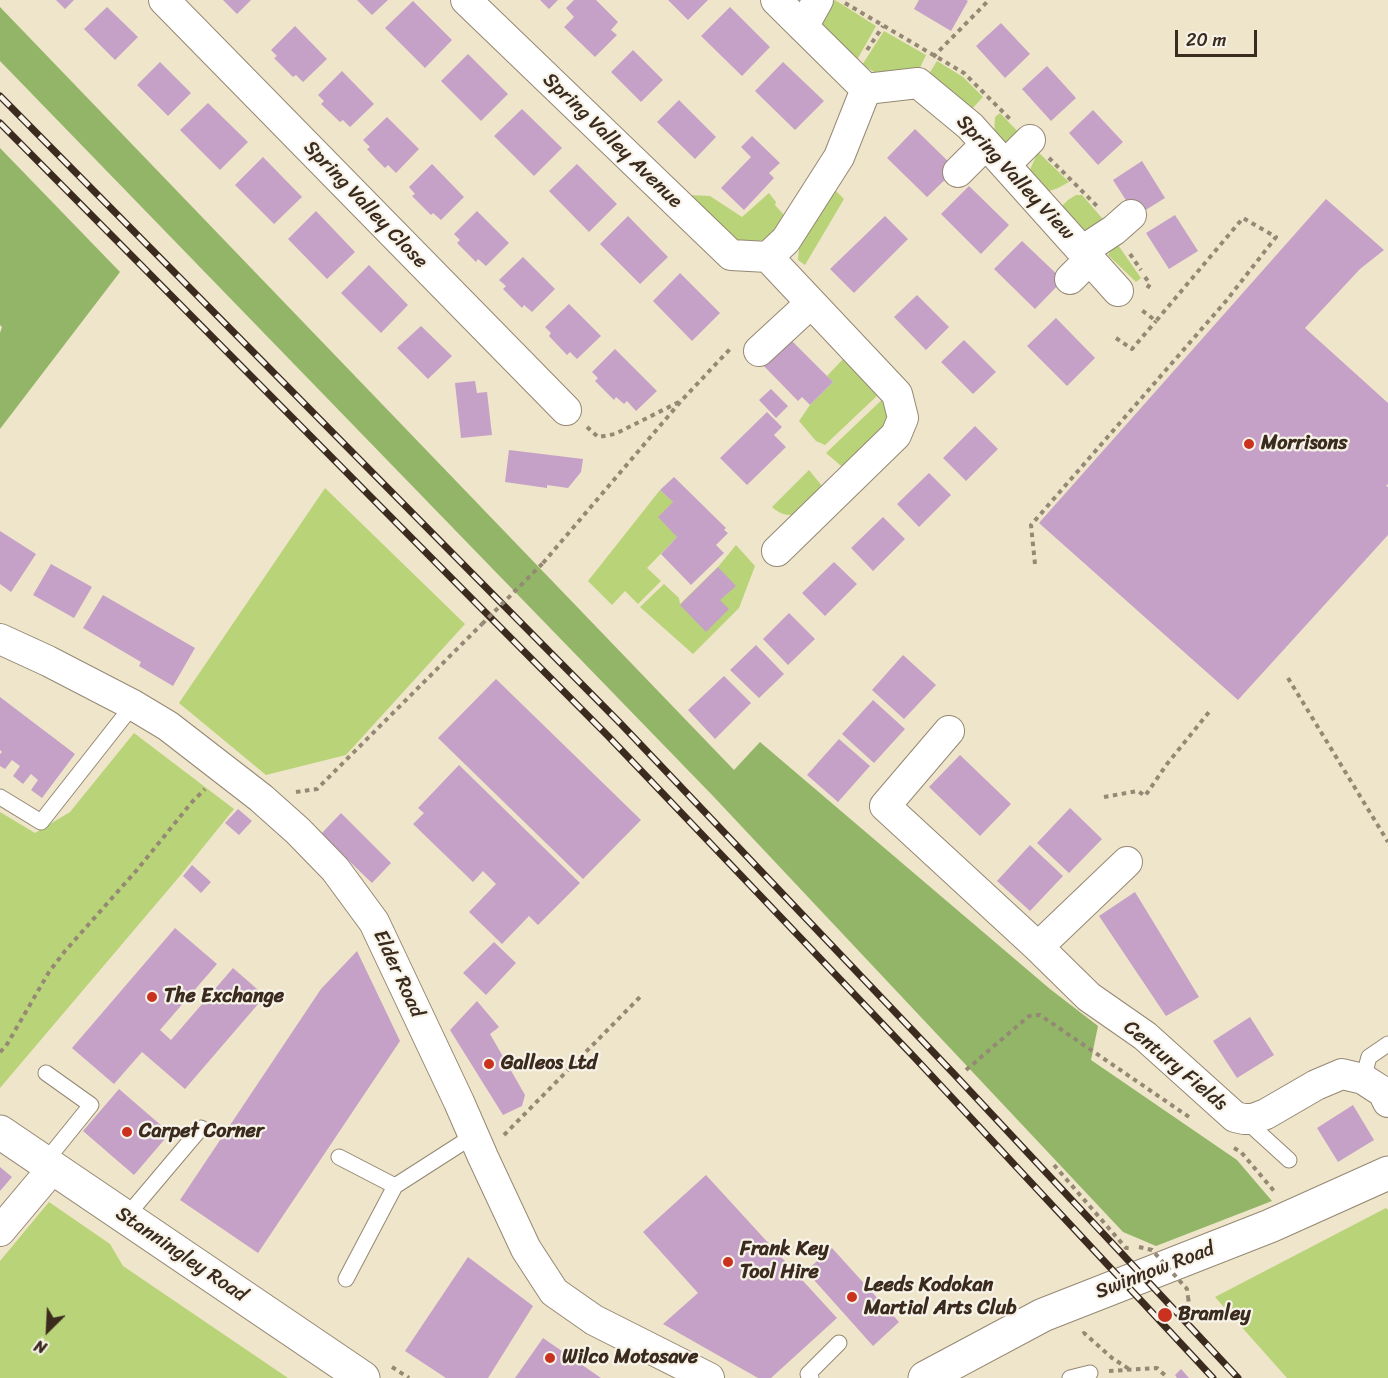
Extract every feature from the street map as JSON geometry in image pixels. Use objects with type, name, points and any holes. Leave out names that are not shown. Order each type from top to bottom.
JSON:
[{"type":"street","name":"Spring Valley Close","points":[[164,0],[566,410]]},
{"type":"street","name":"Spring Valley Avenue","points":[[466,0],[731,255],[768,257]]},
{"type":"street","points":[[776,0],[866,89]]},
{"type":"street","points":[[803,27],[818,0]]},
{"type":"street","points":[[866,89],[918,83]]},
{"type":"street","name":"Spring Valley View","points":[[918,83],[970,126],[996,154],[1080,263],[1118,291]]},
{"type":"street","points":[[777,551],[896,435],[903,418],[897,394],[768,257],[786,240],[839,157],[866,89]]},
{"type":"street","points":[[958,172],[1030,140]]},
{"type":"street","points":[[1080,263],[1131,215]]},
{"type":"street","points":[[748,346],[811,303]]},
{"type":"street","name":"Elder Road","points":[[0,639],[48,660],[168,726],[261,798],[298,831],[335,869],[374,922],[526,1249],[554,1292],[594,1320],[709,1378]]},
{"type":"street","name":"Century Fields","points":[[949,731],[885,806],[1089,997],[1145,1036],[1235,1117],[1254,1119],[1316,1085],[1342,1074],[1363,1079]]},
{"type":"street","points":[[1038,947],[1127,862]]},
{"type":"street","points":[[1363,1079],[1383,1092],[1388,1102]]},
{"type":"street","name":"Stanningley Road","points":[[0,1132],[363,1378]]},
{"type":"street","points":[[0,1231],[49,1165]]},
{"type":"street","name":"Swinnow Road","points":[[925,1378],[1043,1315],[1270,1226],[1388,1173]]},
{"type":"lane","points":[[0,797],[41,822],[133,705]]},
{"type":"lane","points":[[1363,1079],[1369,1057],[1388,1044]]},
{"type":"lane","points":[[46,1073],[91,1105],[49,1165]]},
{"type":"lane","points":[[1244,1119],[1289,1160]]},
{"type":"lane","points":[[125,1218],[201,1128]]},
{"type":"lane","points":[[346,1279],[395,1186],[478,1146]]},
{"type":"lane","points":[[339,1157],[395,1186]]},
{"type":"lane","points":[[811,1378],[808,1374],[839,1343]]},
{"type":"lane","points":[[1070,1378],[1090,1373]]},
{"type":"path","points":[[918,83],[933,56],[989,0]]},
{"type":"path","points":[[1035,564],[1031,525],[1226,301],[1276,237],[1243,218],[1132,349],[1116,338]]},
{"type":"path","points":[[1118,291],[1156,321]]},
{"type":"path","points":[[261,798],[317,789],[543,563],[682,400],[748,346]]},
{"type":"path","points":[[566,410],[598,437],[615,434],[682,400]]},
{"type":"path","points":[[1288,678],[1388,842]]},
{"type":"path","points":[[1104,797],[1138,791],[1145,796],[1167,764],[1209,712]]},
{"type":"path","points":[[0,1052],[6,1046],[49,972],[65,951],[206,788]]},
{"type":"path","points":[[478,1146],[640,997]]},
{"type":"path","points":[[966,1070],[1029,1016],[1040,1015],[1193,1120]]},
{"type":"path","points":[[1231,1146],[1240,1152],[1278,1195]]},
{"type":"path","points":[[1054,1165],[1126,1248],[1139,1247],[1152,1250],[1187,1289],[1190,1310]]},
{"type":"path","points":[[1076,1336],[1084,1333],[1112,1358],[1129,1369]]},
{"type":"path","points":[[1090,1373],[1157,1368],[1168,1378]]},
{"type":"green space","points":[[835,0],[876,26],[857,60],[820,22]]},
{"type":"green space","points":[[0,7],[734,770],[760,742],[1050,989],[1098,1026],[1091,1060],[1237,1160],[1272,1201],[1156,1246],[1123,1232],[713,796],[0,61]]},
{"type":"green space","points":[[884,31],[926,55],[917,74],[878,74],[862,65]]},
{"type":"green space","points":[[937,61],[963,77],[983,97],[970,111],[927,77]]},
{"type":"green space","points":[[1000,113],[1024,138],[1006,150],[994,139],[995,117]]},
{"type":"green space","points":[[0,148],[120,272],[0,429],[0,333],[2,327],[0,325]]},
{"type":"green space","points":[[1038,152],[1069,182],[1047,192],[1028,174]]},
{"type":"green space","points":[[835,190],[844,199],[805,265],[798,260],[799,248]]},
{"type":"green space","points":[[769,193],[776,202],[775,205],[784,215],[768,238],[745,246],[731,241],[688,195],[710,196],[742,217]]},
{"type":"green space","points":[[1076,195],[1082,195],[1108,225],[1089,237],[1061,207]]},
{"type":"green space","points":[[1118,245],[1141,278],[1136,282],[1108,255],[1113,247]]},
{"type":"green space","points":[[845,357],[880,393],[825,445],[816,441],[799,421],[810,405],[833,382],[827,376]]},
{"type":"green space","points":[[889,393],[893,416],[847,471],[826,453]]},
{"type":"green space","points":[[809,470],[827,492],[801,515],[785,514],[772,507]]},
{"type":"green space","points":[[325,488],[465,624],[346,755],[266,775],[179,703]]},
{"type":"green space","points":[[660,490],[673,502],[677,537],[647,568],[661,581],[638,604],[625,591],[612,605],[588,581]]},
{"type":"green space","points":[[736,545],[755,566],[739,608],[693,654],[640,607],[664,584],[679,598],[680,604],[718,567]]},
{"type":"green space","points":[[134,733],[234,809],[0,1088],[0,812],[35,833],[70,812]]},
{"type":"green space","points":[[49,1202],[110,1244],[123,1266],[288,1378],[0,1378],[0,1261]]},
{"type":"green space","points":[[1386,1208],[1388,1210],[1388,1378],[1287,1378],[1215,1297]]},
{"type":"building","points":[[56,0],[74,0],[65,9]]},
{"type":"building","points":[[223,0],[251,0],[237,14]]},
{"type":"building","points":[[357,0],[388,0],[372,15]]},
{"type":"building","points":[[540,0],[558,0],[549,9]]},
{"type":"building","points":[[574,0],[596,0],[618,22],[611,30],[617,35],[595,57],[564,27],[574,17],[566,8]]},
{"type":"building","points":[[668,0],[708,0],[688,20]]},
{"type":"building","points":[[919,0],[968,1],[951,31],[914,9]]},
{"type":"building","points":[[413,1],[452,40],[425,68],[385,28]]},
{"type":"building","points":[[107,7],[138,37],[115,60],[84,29]]},
{"type":"building","points":[[730,7],[770,47],[742,76],[701,36]]},
{"type":"building","points":[[1001,23],[1030,54],[1005,78],[976,46]]},
{"type":"building","points":[[295,26],[327,59],[303,82],[296,75],[293,77],[274,58],[277,56],[271,50]]},
{"type":"building","points":[[633,50],[663,80],[641,102],[611,72]]},
{"type":"building","points":[[468,54],[508,94],[481,121],[441,81]]},
{"type":"building","points":[[160,62],[191,93],[168,116],[137,85]]},
{"type":"building","points":[[783,62],[824,101],[795,130],[755,91]]},
{"type":"building","points":[[1047,66],[1076,98],[1051,121],[1022,89]]},
{"type":"building","points":[[342,71],[374,104],[350,127],[343,120],[340,122],[321,104],[324,101],[318,95]]},
{"type":"building","points":[[679,100],[716,137],[695,159],[657,122]]},
{"type":"building","points":[[208,103],[248,142],[220,170],[180,130]]},
{"type":"building","points":[[522,109],[562,148],[534,176],[494,136]]},
{"type":"building","points":[[1093,110],[1123,142],[1098,165],[1069,133]]},
{"type":"building","points":[[387,117],[419,149],[396,173],[388,165],[385,168],[376,159],[367,149],[370,147],[363,140]]},
{"type":"building","points":[[915,129],[956,169],[927,197],[887,158]]},
{"type":"building","points":[[752,136],[780,163],[769,173],[774,178],[744,210],[721,188],[751,157],[741,147]]},
{"type":"building","points":[[263,157],[302,197],[274,224],[235,185]]},
{"type":"building","points":[[1142,161],[1165,198],[1136,216],[1113,180]]},
{"type":"building","points":[[432,164],[464,197],[441,220],[433,213],[431,215],[412,196],[415,194],[409,187]]},
{"type":"building","points":[[577,164],[617,204],[589,232],[549,191]]},
{"type":"building","points":[[969,186],[1009,225],[981,254],[941,214]]},
{"type":"building","name":"Morrisons","points":[[1326,199],[1384,250],[1360,269],[1305,328],[1388,403],[1388,484],[1386,486],[1388,487],[1388,535],[1238,700],[1039,523]]},
{"type":"building","points":[[316,211],[355,252],[327,279],[288,239]]},
{"type":"building","points":[[477,211],[509,243],[486,266],[478,259],[476,262],[457,243],[460,240],[454,234]]},
{"type":"building","points":[[1175,215],[1198,251],[1169,269],[1146,233]]},
{"type":"building","points":[[628,216],[668,257],[640,284],[600,244]]},
{"type":"building","points":[[885,216],[908,239],[854,293],[830,269]]},
{"type":"building","points":[[1022,241],[1063,280],[1035,309],[994,269]]},
{"type":"building","points":[[523,257],[555,289],[532,312],[524,305],[522,308],[503,289],[506,286],[499,280]]},
{"type":"building","points":[[369,265],[408,305],[381,333],[341,293]]},
{"type":"building","points":[[680,273],[720,313],[692,341],[653,301]]},
{"type":"building","points":[[917,295],[949,327],[926,350],[894,317]]},
{"type":"building","points":[[569,304],[601,336],[577,359],[570,352],[567,355],[549,336],[551,333],[545,327]]},
{"type":"building","points":[[1056,318],[1095,358],[1067,386],[1027,346]]},
{"type":"building","points":[[421,326],[452,356],[428,379],[397,348]]},
{"type":"building","points":[[786,335],[833,382],[810,405],[802,397],[798,401],[759,361]]},
{"type":"building","points":[[964,340],[996,372],[973,394],[941,362]]},
{"type":"building","points":[[615,349],[657,391],[636,411],[627,401],[624,404],[616,397],[614,400],[595,381],[598,378],[592,372]]},
{"type":"building","points":[[475,381],[477,393],[487,392],[492,435],[461,438],[455,383]]},
{"type":"building","points":[[771,389],[788,406],[776,418],[759,400]]},
{"type":"building","points":[[767,412],[782,427],[774,435],[786,447],[747,485],[720,458]]},
{"type":"building","points":[[975,426],[998,449],[966,481],[943,458]]},
{"type":"building","points":[[509,450],[583,459],[581,472],[568,488],[547,485],[547,488],[505,482]]},
{"type":"building","points":[[929,473],[951,495],[919,527],[897,504]]},
{"type":"building","points":[[674,477],[726,528],[724,530],[728,533],[716,545],[724,553],[691,585],[661,554],[677,537],[658,517],[673,502],[660,490]]},
{"type":"building","points":[[883,517],[905,539],[873,571],[851,548]]},
{"type":"building","points":[[0,531],[36,554],[11,592],[0,584]]},
{"type":"building","points":[[834,562],[857,584],[825,616],[802,593]]},
{"type":"building","points":[[51,564],[92,587],[74,618],[33,595]]},
{"type":"building","points":[[718,567],[736,586],[720,600],[729,609],[706,632],[680,605]]},
{"type":"building","points":[[103,595],[195,648],[173,686],[139,666],[141,662],[83,628]]},
{"type":"building","points":[[789,613],[815,639],[788,665],[763,639]]},
{"type":"building","points":[[756,645],[784,674],[759,698],[730,670]]},
{"type":"building","points":[[903,655],[936,685],[904,719],[872,690]]},
{"type":"building","points":[[724,676],[751,703],[715,739],[688,710]]},
{"type":"building","points":[[496,679],[641,820],[583,879],[438,738]]},
{"type":"building","points":[[0,697],[75,754],[42,798],[31,790],[38,780],[31,774],[23,784],[13,776],[20,766],[12,760],[5,769],[0,766],[2,752],[0,750]]},
{"type":"building","points":[[873,700],[905,729],[874,763],[842,734]]},
{"type":"building","points":[[839,739],[870,766],[838,802],[807,775]]},
{"type":"building","points":[[960,755],[1011,804],[980,836],[929,787]]},
{"type":"building","points":[[459,765],[580,883],[538,925],[529,916],[502,944],[469,912],[496,884],[483,871],[473,882],[413,824],[424,813],[418,808]]},
{"type":"building","points":[[1070,808],[1102,839],[1069,873],[1037,843]]},
{"type":"building","points":[[238,809],[252,821],[239,835],[225,823]]},
{"type":"building","points":[[341,813],[391,863],[372,883],[321,834]]},
{"type":"building","points":[[1030,845],[1063,876],[1030,911],[997,881]]},
{"type":"building","points":[[192,865],[211,882],[201,893],[183,876]]},
{"type":"building","points":[[1135,892],[1199,997],[1166,1016],[1099,916]]},
{"type":"building","name":"The Exchange","points":[[175,928],[217,964],[160,1030],[171,1040],[233,968],[265,996],[185,1089],[142,1052],[114,1084],[72,1048]]},
{"type":"building","points":[[494,942],[516,963],[486,995],[463,973]]},
{"type":"building","points":[[357,951],[400,1041],[258,1253],[180,1200],[321,989]]},
{"type":"building","name":"Galleos Ltd","points":[[477,1001],[499,1027],[490,1034],[525,1095],[522,1106],[503,1115],[450,1030]]},
{"type":"building","points":[[1250,1017],[1274,1055],[1237,1078],[1213,1041]]},
{"type":"building","name":"Carpet Corner","points":[[119,1089],[170,1133],[134,1175],[83,1131]]},
{"type":"building","points":[[1353,1105],[1374,1140],[1338,1162],[1317,1128]]},
{"type":"building","points":[[0,1167],[12,1177],[0,1191]]},
{"type":"building","name":"Frank Key Tool Hire","points":[[706,1175],[837,1318],[771,1378],[758,1378],[663,1324],[698,1293],[643,1232]]},
{"type":"building","name":"Leeds Kodokan Martial Arts Club","points":[[832,1248],[899,1322],[873,1346],[806,1271]]},
{"type":"building","points":[[468,1257],[533,1306],[488,1378],[446,1378],[405,1351]]},
{"type":"building","name":"Wilco Motosave","points":[[543,1338],[601,1378],[515,1378]]},
{"type":"building","points":[[1181,1369],[1189,1378],[1177,1378],[1175,1375]]},
{"type":"railway","points":[[0,96],[621,724],[955,1075],[1238,1378]]},
{"type":"railway","points":[[0,123],[608,736],[915,1058],[1213,1378]]},
{"type":"place","name":"Morrisons","points":[[1249,444]]},
{"type":"place","name":"The Exchange","points":[[152,997]]},
{"type":"place","name":"Galleos Ltd","points":[[489,1064]]},
{"type":"place","name":"Carpet Corner","points":[[127,1132]]},
{"type":"place","name":"Frank Key Tool Hire","points":[[728,1262]]},
{"type":"place","name":"Leeds Kodokan Martial Arts Club","points":[[852,1297]]},
{"type":"place","name":"Bramley","points":[[1165,1315]]},
{"type":"place","name":"Wilco Motosave","points":[[550,1358]]}]
